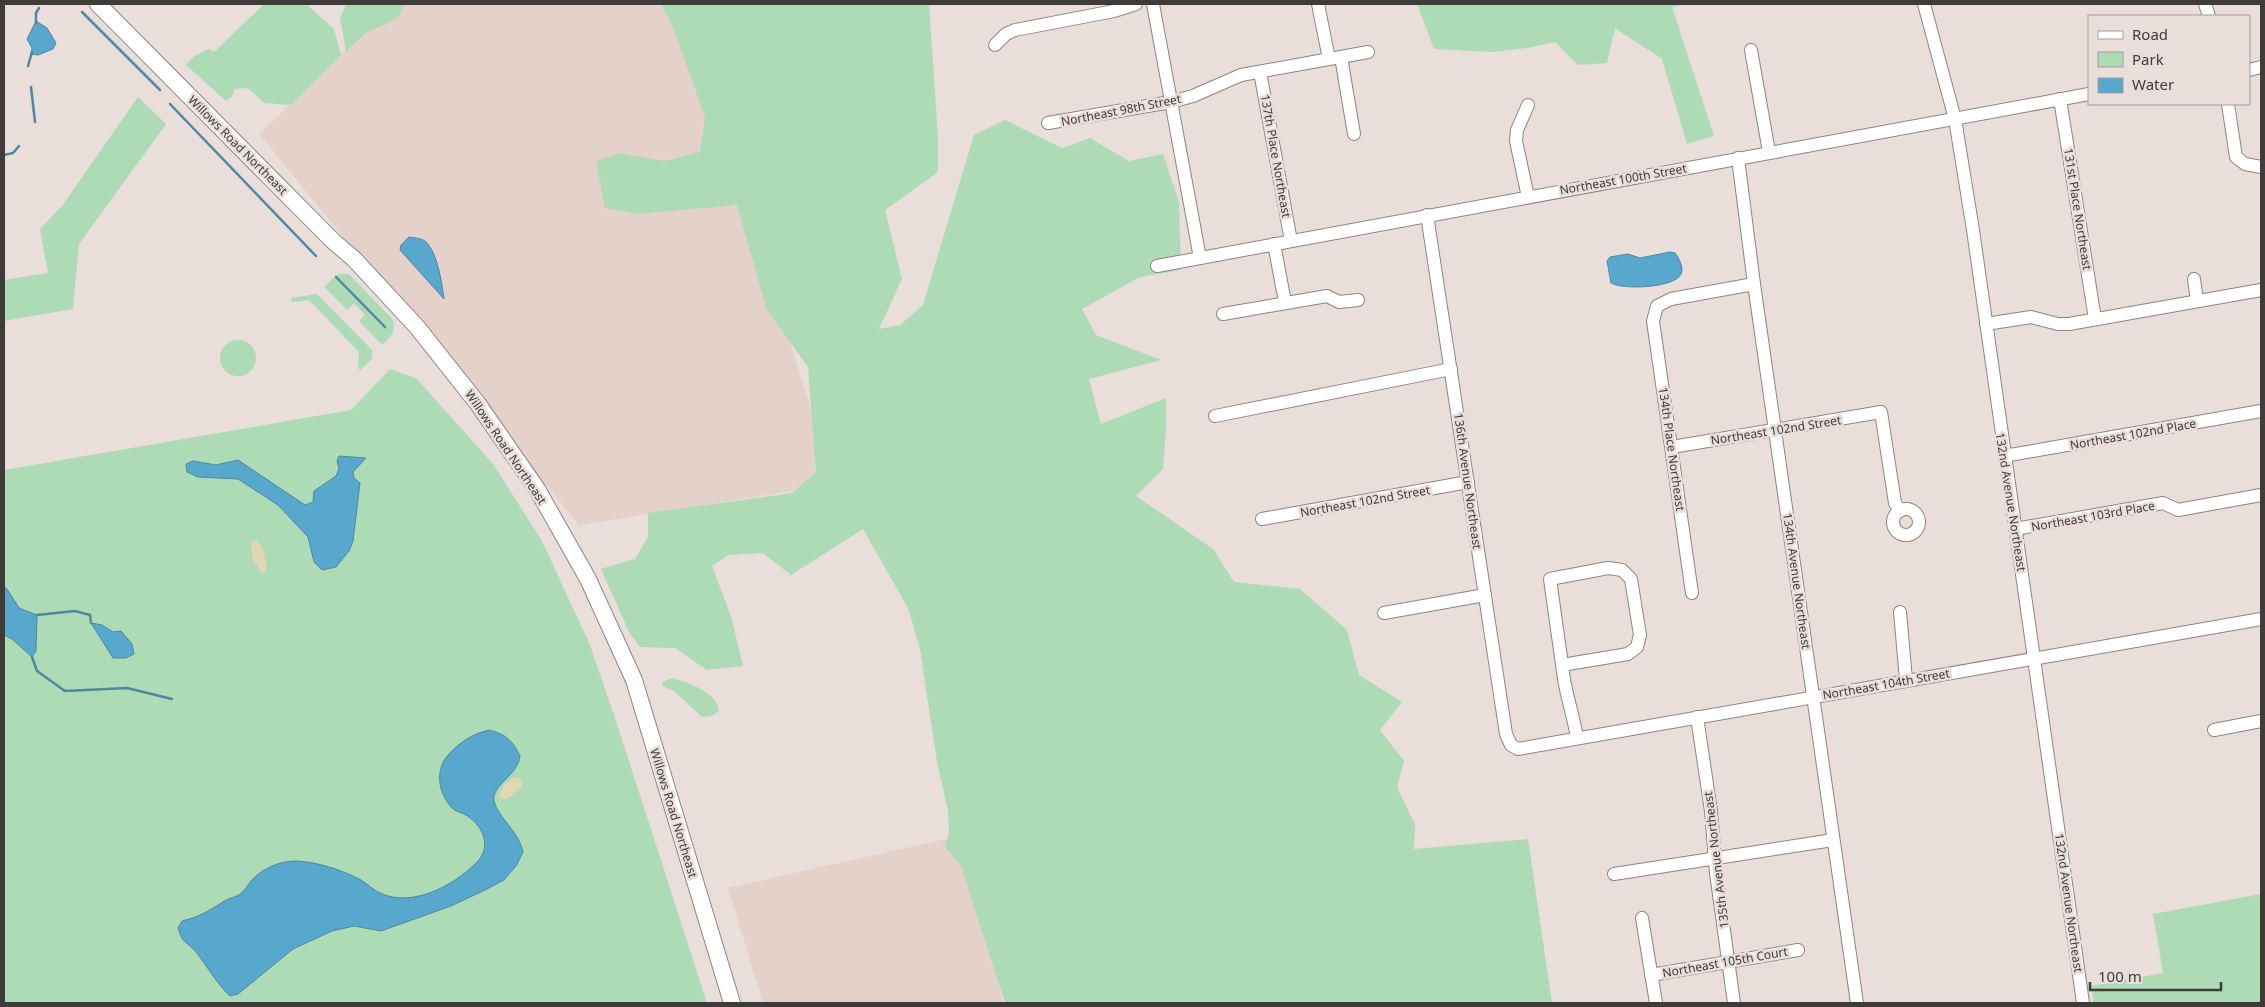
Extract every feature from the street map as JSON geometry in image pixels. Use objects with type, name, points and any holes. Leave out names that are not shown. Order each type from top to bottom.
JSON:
[{"type":"main road","name":"Willows Road Northeast","points":[[98,4],[333,241],[354,259],[417,327],[478,404],[536,489],[588,578],[634,680],[732,1003]]},
{"type":"street","points":[[995,45],[1006,34],[1015,30],[1114,11],[1136,4]]},
{"type":"street","points":[[1152,4],[1200,258]]},
{"type":"street","points":[[1318,4],[1335,58],[1354,134]]},
{"type":"street","name":"132nd Avenue Northeast","points":[[1924,4],[1955,119],[1974,230],[2004,456],[2035,658],[2083,1003]]},
{"type":"street","points":[[1751,50],[1769,152]]},
{"type":"street","name":"Northeast 98th Street","points":[[1048,123],[1171,102],[1193,96],[1241,75],[1368,52]]},
{"type":"street","name":"137th Place Northeast","points":[[1260,72],[1291,241]]},
{"type":"street","name":"Northeast 100th Street","points":[[1157,266],[2088,94]]},
{"type":"street","name":"131st Place Northeast","points":[[2060,99],[2094,319]]},
{"type":"street","points":[[1528,105],[1517,130],[1516,141],[1528,197]]},
{"type":"street","points":[[2228,105],[2236,157],[2245,164],[2261,167]]},
{"type":"street","name":"134th Avenue Northeast","points":[[1738,158],[1754,284],[1857,1003]]},
{"type":"street","name":"136th Avenue Northeast","points":[[1427,215],[1506,734],[1512,745]]},
{"type":"street","points":[[1274,244],[1285,302]]},
{"type":"street","points":[[2194,278],[2197,301]]},
{"type":"street","name":"134th Place Northeast","points":[[1692,593],[1653,321],[1657,306],[1671,299],[1754,284]]},
{"type":"street","points":[[1986,324],[2031,317],[2058,324],[2079,323],[2261,290]]},
{"type":"street","points":[[1223,314],[1327,296],[1339,302],[1358,300]]},
{"type":"street","points":[[1215,416],[1451,370]]},
{"type":"street","name":"Northeast 102nd Place","points":[[2004,456],[2261,411]]},
{"type":"street","name":"Northeast 102nd Street","points":[[1672,447],[1881,412],[1895,503],[1900,511]]},
{"type":"street","name":"Northeast 102nd Street","points":[[1262,520],[1468,482]]},
{"type":"street","name":"Northeast 103rd Place","points":[[2016,529],[2163,503],[2167,511],[2261,496]]},
{"type":"street","points":[[1562,665],[1628,654],[1637,647],[1640,635],[1631,579],[1622,570],[1608,568],[1550,579],[1565,690],[1573,712],[1577,738]]},
{"type":"street","points":[[1384,613],[1485,595]]},
{"type":"street","points":[[1900,612],[1906,680]]},
{"type":"street","name":"Northeast 104th Street","points":[[1512,745],[1518,749],[2261,619]]},
{"type":"street","name":"135th Avenue Northeast","points":[[1697,717],[1711,811],[1715,859],[1734,1003]]},
{"type":"street","points":[[2214,730],[2261,721]]},
{"type":"street","points":[[1614,874],[1833,840]]},
{"type":"street","points":[[1642,918],[1656,1003]]},
{"type":"street","name":"Northeast 105th Court","points":[[1651,975],[1798,950]]},
{"type":"shaded area","points":[[393,4],[679,4],[698,48],[820,438],[819,475],[792,491],[579,525],[259,134]]},
{"type":"shaded area","points":[[964,835],[1003,1003],[763,1003],[728,888]]},
{"type":"green space","points":[[264,4],[306,4],[334,29],[341,55],[291,105],[264,103],[248,88],[235,89],[232,97],[226,101],[186,65],[194,56],[209,49],[214,52]]},
{"type":"green space","points":[[346,4],[404,4],[399,15],[389,23],[366,33],[346,52],[340,18]]},
{"type":"green space","points":[[661,4],[929,4],[938,136],[938,172],[885,210],[902,279],[879,329],[900,325],[923,305],[974,135],[1005,120],[1062,148],[1090,138],[1129,161],[1163,154],[1179,202],[1181,270],[1140,277],[1082,309],[1096,335],[1161,360],[1089,379],[1101,424],[1166,398],[1163,469],[1136,496],[1213,549],[1234,582],[1300,589],[1347,630],[1359,675],[1402,702],[1380,730],[1404,761],[1397,787],[1415,825],[1414,849],[1528,839],[1552,1003],[1005,1003],[961,866],[945,847],[949,832],[948,811],[937,762],[920,649],[908,608],[863,529],[791,575],[763,553],[729,555],[712,566],[731,616],[743,666],[707,670],[675,648],[640,647],[629,632],[601,569],[635,559],[648,537],[648,513],[792,493],[816,472],[808,367],[767,310],[737,205],[636,214],[605,208],[596,161],[619,153],[665,161],[700,152],[705,117],[672,25]]},
{"type":"green space","points":[[1417,4],[1686,4],[1672,7],[1714,136],[1687,144],[1662,59],[1615,28],[1607,63],[1578,65],[1555,42],[1493,52],[1434,49]]},
{"type":"green space","points":[[138,97],[166,124],[79,244],[73,309],[4,321],[4,280],[48,273],[40,229],[62,206]]},
{"type":"green space","points":[[338,274],[349,274],[393,320],[394,328],[392,334],[382,345],[359,321],[365,315],[354,303],[347,310],[324,287]]},
{"type":"green space","points":[[317,294],[372,350],[372,359],[360,370],[358,367],[359,352],[309,300],[292,302],[291,298]]},
{"type":"green space","points":[[238,340],[251,345],[256,358],[251,371],[238,376],[225,371],[220,358],[225,345]]},
{"type":"green space","points":[[390,369],[417,379],[493,464],[542,541],[590,645],[707,1003],[4,1003],[4,470],[351,410]]},
{"type":"green space","points":[[673,678],[701,689],[708,694],[717,704],[719,711],[712,716],[702,717],[674,691],[664,687],[662,682]]},
{"type":"green space","points":[[2261,894],[2261,1003],[2094,1003],[2091,986],[2163,973],[2153,914]]},
{"type":"sand","points":[[255,540],[262,546],[267,568],[264,573],[260,572],[258,565],[253,562],[251,542]]},
{"type":"sand","points":[[514,777],[521,779],[522,786],[507,799],[501,799],[499,794],[505,784]]},
{"type":"water","points":[[36,21],[47,28],[56,43],[53,49],[38,55],[31,54],[32,48],[27,39]]},
{"type":"water","points":[[409,237],[423,240],[431,248],[439,270],[444,299],[400,250],[401,245]]},
{"type":"water","points":[[1670,252],[1675,253],[1681,266],[1682,272],[1677,279],[1659,285],[1637,287],[1626,287],[1611,283],[1607,261],[1610,257],[1628,254],[1640,258]]},
{"type":"water","points":[[339,456],[366,458],[353,472],[354,478],[360,483],[353,541],[349,551],[336,567],[322,570],[314,562],[308,537],[278,505],[238,479],[198,477],[187,472],[186,464],[193,461],[216,465],[238,460],[305,505],[313,502],[314,491],[336,476],[339,469],[337,461]]},
{"type":"water","points":[[4,587],[19,608],[37,615],[36,651],[32,657],[12,639],[4,635]]},
{"type":"water","points":[[91,623],[102,625],[113,632],[121,631],[132,644],[134,654],[126,658],[113,658]]},
{"type":"water","points":[[489,730],[508,739],[515,746],[520,756],[515,769],[500,785],[494,795],[496,807],[521,844],[523,852],[516,866],[504,880],[451,906],[381,931],[354,926],[332,931],[293,949],[238,994],[230,996],[182,937],[178,928],[182,921],[200,915],[238,895],[256,876],[278,864],[290,861],[313,863],[338,870],[361,880],[377,892],[392,897],[418,896],[444,887],[467,872],[476,863],[481,857],[485,843],[481,830],[471,818],[453,808],[443,795],[440,781],[441,767],[448,755],[462,742]]},
{"type":"waterway","points":[[36,23],[36,13],[39,8]]},
{"type":"waterway","points":[[82,12],[160,90]]},
{"type":"waterway","points":[[28,66],[32,52]]},
{"type":"waterway","points":[[31,87],[35,122]]},
{"type":"waterway","points":[[170,104],[316,256]]},
{"type":"waterway","points":[[4,155],[13,153],[19,146]]},
{"type":"waterway","points":[[336,277],[385,327]]},
{"type":"waterway","points":[[37,615],[75,611],[90,615],[91,623]]},
{"type":"waterway","points":[[32,657],[37,671],[65,691],[127,688],[172,699]]}]
